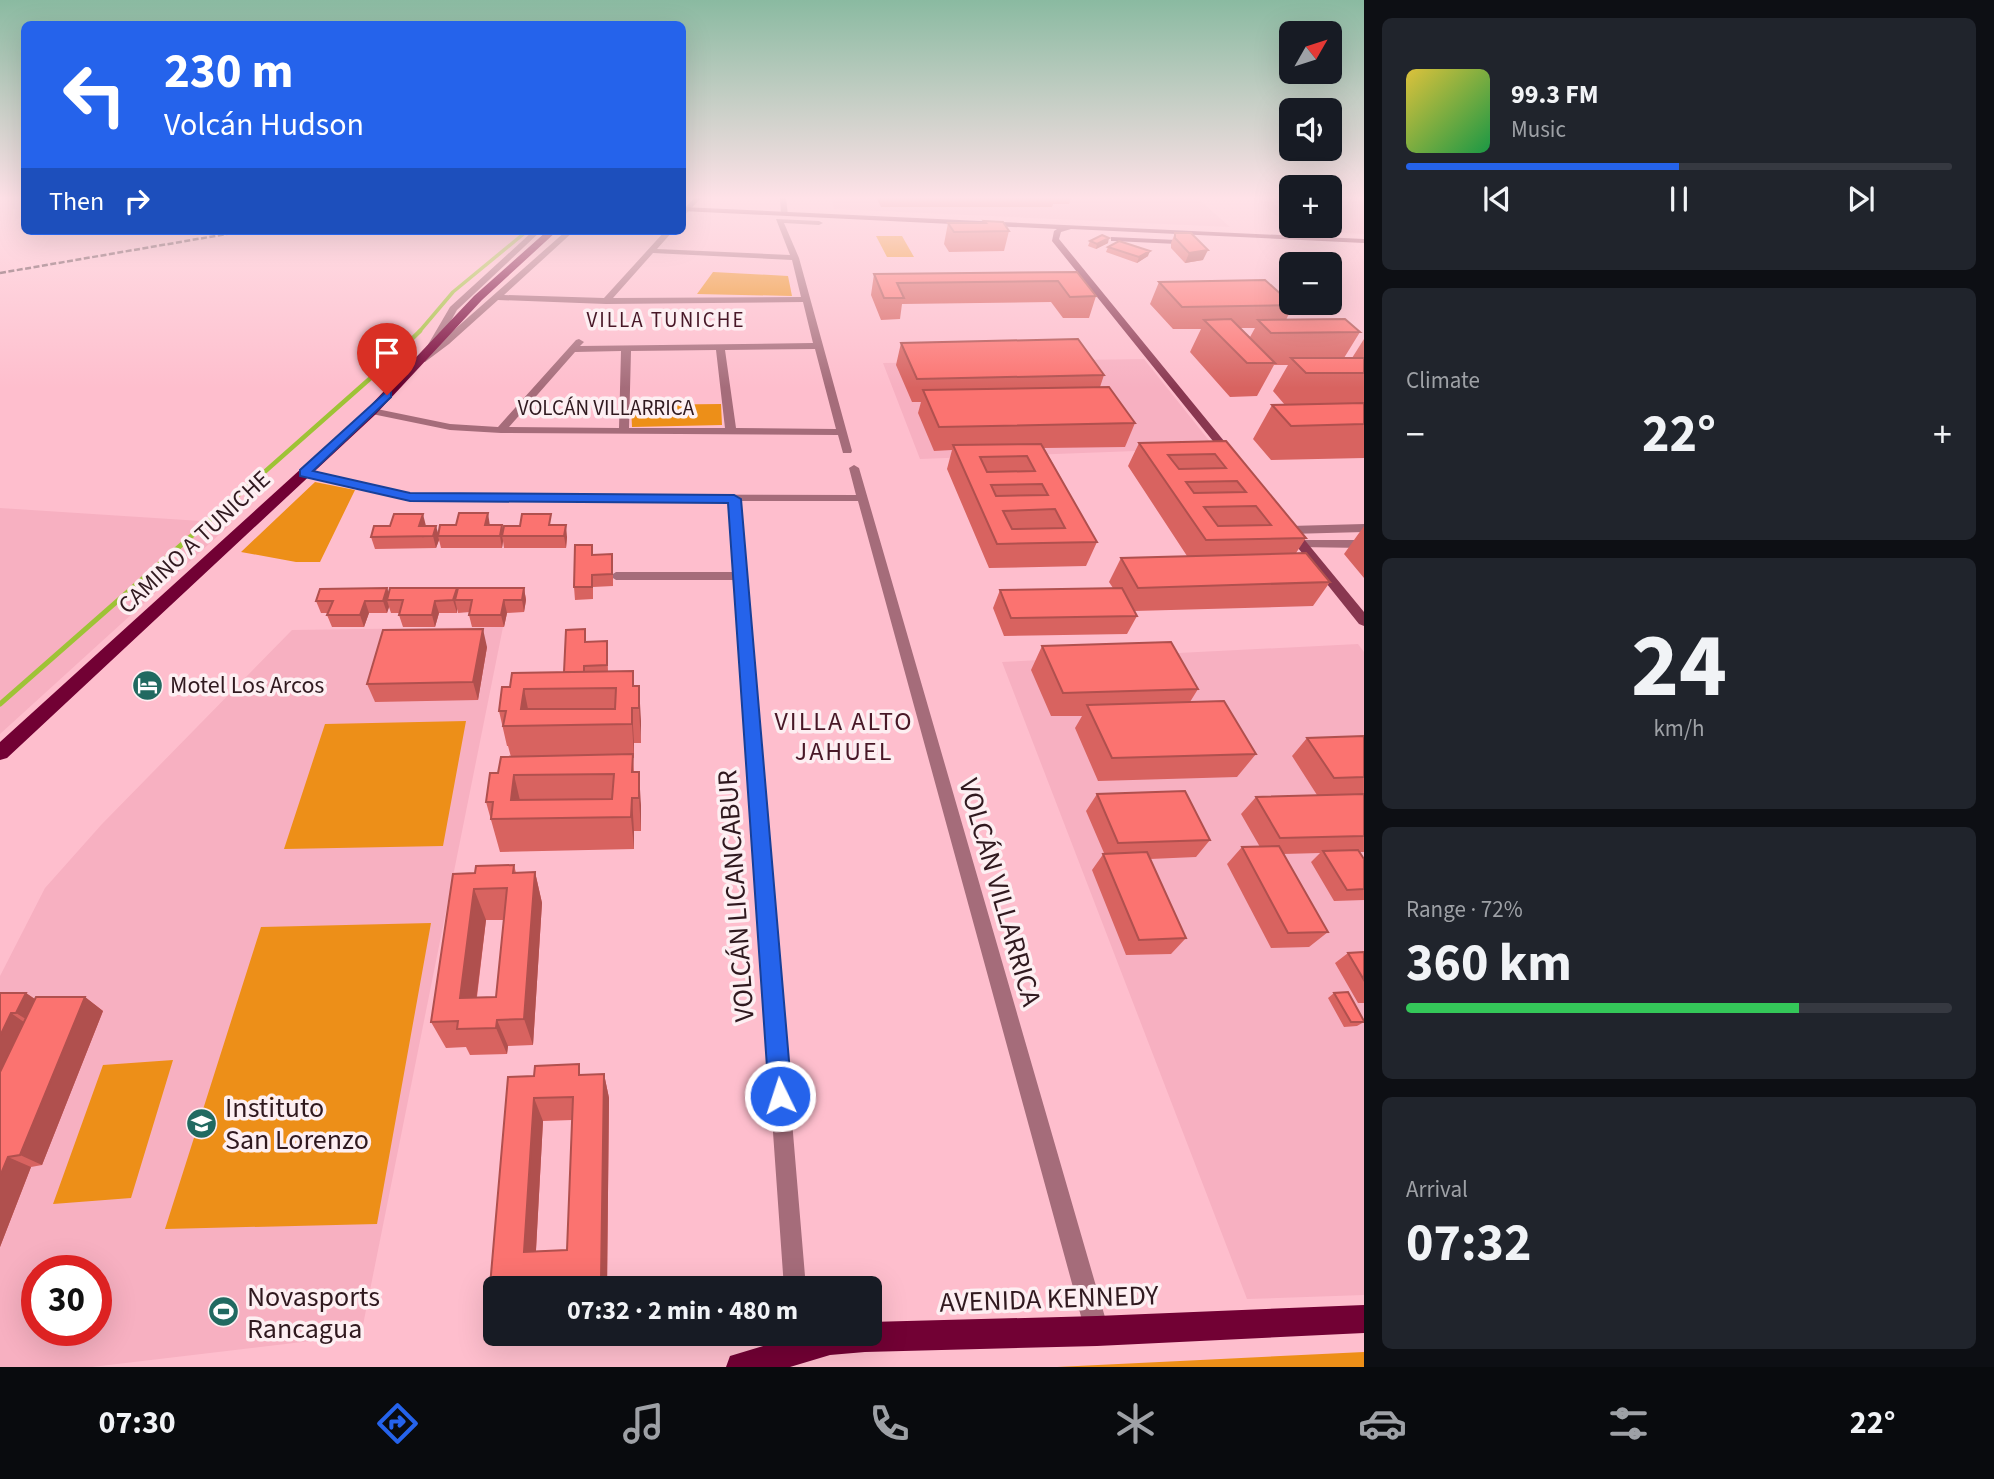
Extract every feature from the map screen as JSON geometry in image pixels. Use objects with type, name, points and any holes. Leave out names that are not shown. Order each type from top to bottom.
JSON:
[{"type":"main road","name":"CAMINO A TUNICHE","points":[[0,753],[372,411],[493,283],[518,261]]},
{"type":"main road","name":"AVENIDA KENNEDY","points":[[882,1337],[1097,1331],[1364,1319]]},
{"type":"main road","name":"AVENIDA KENNEDY","points":[[741,1367],[788,1346]]},
{"type":"street","name":"CAMINO A TUNICHE","points":[[429,350],[453,309],[505,261]]},
{"type":"street","name":"CAMINO A TUNICHE","points":[[418,362],[446,342],[537,261]]},
{"type":"street","points":[[606,301],[642,261]]},
{"type":"street","points":[[796,261],[847,451]]},
{"type":"street","points":[[1075,261],[1240,467]]},
{"type":"street","points":[[496,298],[606,301],[806,299]]},
{"type":"street","points":[[501,430],[582,339]]},
{"type":"street","points":[[573,349],[819,346]]},
{"type":"street","points":[[719,347],[731,432]]},
{"type":"street","points":[[624,431],[626,348]]},
{"type":"street","name":"VOLCÁN VILLARRICA","points":[[372,411],[450,427],[501,430],[842,432]]},
{"type":"street","name":"VOLCÁN VILLARRICA","points":[[854,468],[1097,1331]]},
{"type":"street","points":[[304,473],[410,497],[862,498]]},
{"type":"street","name":"VOLCÁN LICANCABUR","points":[[734,499],[794,1276]]},
{"type":"street","points":[[1282,520],[1364,621]]},
{"type":"street","points":[[1290,530],[1364,528]]},
{"type":"street","points":[[1302,544],[1364,544]]},
{"type":"street","points":[[616,576],[740,576]]},
{"type":"shaded area","points":[[713,272],[788,276],[792,296],[697,294]]},
{"type":"shaded area","points":[[1144,359],[1215,448],[920,459],[883,363]]},
{"type":"shaded area","points":[[721,404],[722,425],[632,427],[631,405]]},
{"type":"shaded area","points":[[315,482],[355,490],[320,562],[296,562],[241,552]]},
{"type":"shaded area","points":[[0,508],[232,523],[0,734]]},
{"type":"shaded area","name":"Instituto San Lorenzo","points":[[503,627],[361,1335],[92,1367],[0,1367],[0,976],[45,888],[102,824],[292,630]]},
{"type":"shaded area","points":[[1358,644],[1364,652],[1364,1295],[1247,1299],[1002,662]]},
{"type":"shaded area","points":[[466,721],[443,846],[284,849],[325,724]]},
{"type":"shaded area","points":[[431,923],[377,1224],[165,1229],[261,927]]},
{"type":"shaded area","points":[[173,1060],[131,1198],[53,1204],[103,1065]]},
{"type":"shaded area","points":[[1364,1352],[1364,1367],[1057,1367]]},
{"type":"building","points":[[1077,272],[1096,296],[1070,297],[1058,281],[897,283],[904,298],[884,298],[874,274]]},
{"type":"building","points":[[1265,280],[1279,292],[1279,305],[1182,307],[1159,282]]},
{"type":"building","points":[[1231,319],[1275,363],[1247,363],[1204,320]]},
{"type":"building","points":[[1345,319],[1360,332],[1271,333],[1258,320]]},
{"type":"building","points":[[1078,339],[1104,375],[917,379],[901,343]]},
{"type":"building","points":[[1291,358],[1364,358],[1364,373],[1306,373]]},
{"type":"building","points":[[1109,387],[1135,423],[939,427],[923,390]]},
{"type":"building","points":[[1364,403],[1364,424],[1291,426],[1272,405]]},
{"type":"building","points":[[1226,441],[1306,538],[1206,540],[1139,443]],"holes":[[[1215,454],[1226,468],[1179,469],[1168,455]],[[1237,481],[1246,492],[1194,493],[1186,482]],[[1256,506],[1271,525],[1218,526],[1204,507]]]},
{"type":"building","points":[[1041,444],[1097,542],[997,544],[953,445]],"holes":[[[1027,456],[1035,471],[987,472],[980,457]],[[1042,484],[1048,495],[996,496],[991,485]],[[1055,509],[1065,528],[1012,529],[1003,511]]]},
{"type":"building","points":[[459,513],[488,513],[485,525],[502,525],[500,536],[438,536],[440,525],[456,525]]},
{"type":"building","points":[[394,514],[423,514],[419,526],[436,526],[433,536],[371,537],[374,526],[390,526]]},
{"type":"building","points":[[522,514],[551,514],[549,525],[566,525],[564,536],[502,536],[504,526],[520,526]]},
{"type":"building","points":[[575,545],[592,545],[592,555],[612,554],[612,574],[592,575],[592,587],[574,587]]},
{"type":"building","points":[[1306,553],[1330,582],[1138,588],[1121,558]]},
{"type":"building","points":[[387,588],[383,601],[365,601],[360,615],[327,615],[333,601],[316,601],[320,589]]},
{"type":"building","points":[[390,588],[457,588],[453,600],[435,601],[432,615],[399,615],[403,600],[387,600]]},
{"type":"building","points":[[458,588],[524,588],[522,600],[504,600],[501,615],[469,615],[472,600],[455,600]]},
{"type":"building","points":[[1122,588],[1137,616],[1011,618],[1000,590]]},
{"type":"building","points":[[483,629],[473,682],[367,684],[383,630]]},
{"type":"building","points":[[585,629],[585,642],[607,641],[607,665],[584,666],[584,672],[564,672],[566,630]]},
{"type":"building","points":[[1171,642],[1198,689],[1063,693],[1042,646]]},
{"type":"building","points":[[633,671],[633,686],[639,686],[639,708],[632,708],[632,724],[503,726],[506,711],[499,711],[502,687],[510,687],[512,673]],"holes":[[[616,688],[615,709],[521,709],[524,689]]]},
{"type":"building","points":[[1224,701],[1256,754],[1112,758],[1087,705]]},
{"type":"building","points":[[1364,736],[1364,777],[1334,778],[1307,738]]},
{"type":"building","points":[[633,754],[632,772],[639,772],[639,798],[632,798],[631,817],[491,819],[493,802],[486,802],[490,773],[498,773],[501,757]],"holes":[[[614,774],[612,799],[511,800],[514,775]]]},
{"type":"building","points":[[1185,791],[1210,840],[1118,843],[1097,794]]},
{"type":"building","points":[[1364,794],[1364,836],[1280,838],[1256,797]]},
{"type":"building","points":[[1279,846],[1328,932],[1288,933],[1242,847]]},
{"type":"building","points":[[1358,850],[1364,859],[1364,889],[1347,890],[1323,851]]},
{"type":"building","points":[[1147,852],[1186,938],[1139,940],[1103,854]]},
{"type":"building","points":[[514,865],[513,873],[535,872],[524,1019],[497,1020],[496,1028],[457,1029],[458,1021],[431,1022],[453,874],[475,873],[476,866]],"holes":[[[507,888],[496,997],[460,998],[474,889]]]},
{"type":"building","points":[[1364,952],[1364,980],[1348,953]]},
{"type":"building","points":[[1348,992],[1364,1022],[1351,1022],[1334,993]]},
{"type":"building","points":[[0,993],[26,993],[16,1013],[11,1013],[0,1036]]},
{"type":"building","points":[[36,997],[85,997],[20,1155],[8,1157],[0,1176],[0,1072]]},
{"type":"building","points":[[579,1064],[579,1075],[604,1074],[601,1276],[491,1276],[508,1077],[534,1076],[535,1066]],"holes":[[[573,1097],[567,1250],[524,1252],[534,1098]]]},
{"type":"waterway","points":[[419,332],[453,292],[491,261]]},
{"type":"waterway","points":[[227,505],[419,332]]},
{"type":"waterway","points":[[0,704],[229,503]]},
{"type":"railway","points":[[0,273],[71,261]]},
{"type":"place","name":"Motel Los Arcos","points":[[147,685]]},
{"type":"place","name":"Instituto San Lorenzo","points":[[202,1123]]},
{"type":"place","name":"Novasports Rancagua","points":[[224,1312]]},
{"type":"district","name":"VILLA TUNICHE","points":[[666,320]]},
{"type":"district","name":"VILLA ALTO JAHUEL","points":[[844,736]]},
{"type":"route","points":[[387,395],[304,473],[410,497],[734,499],[780,1096]]}]
